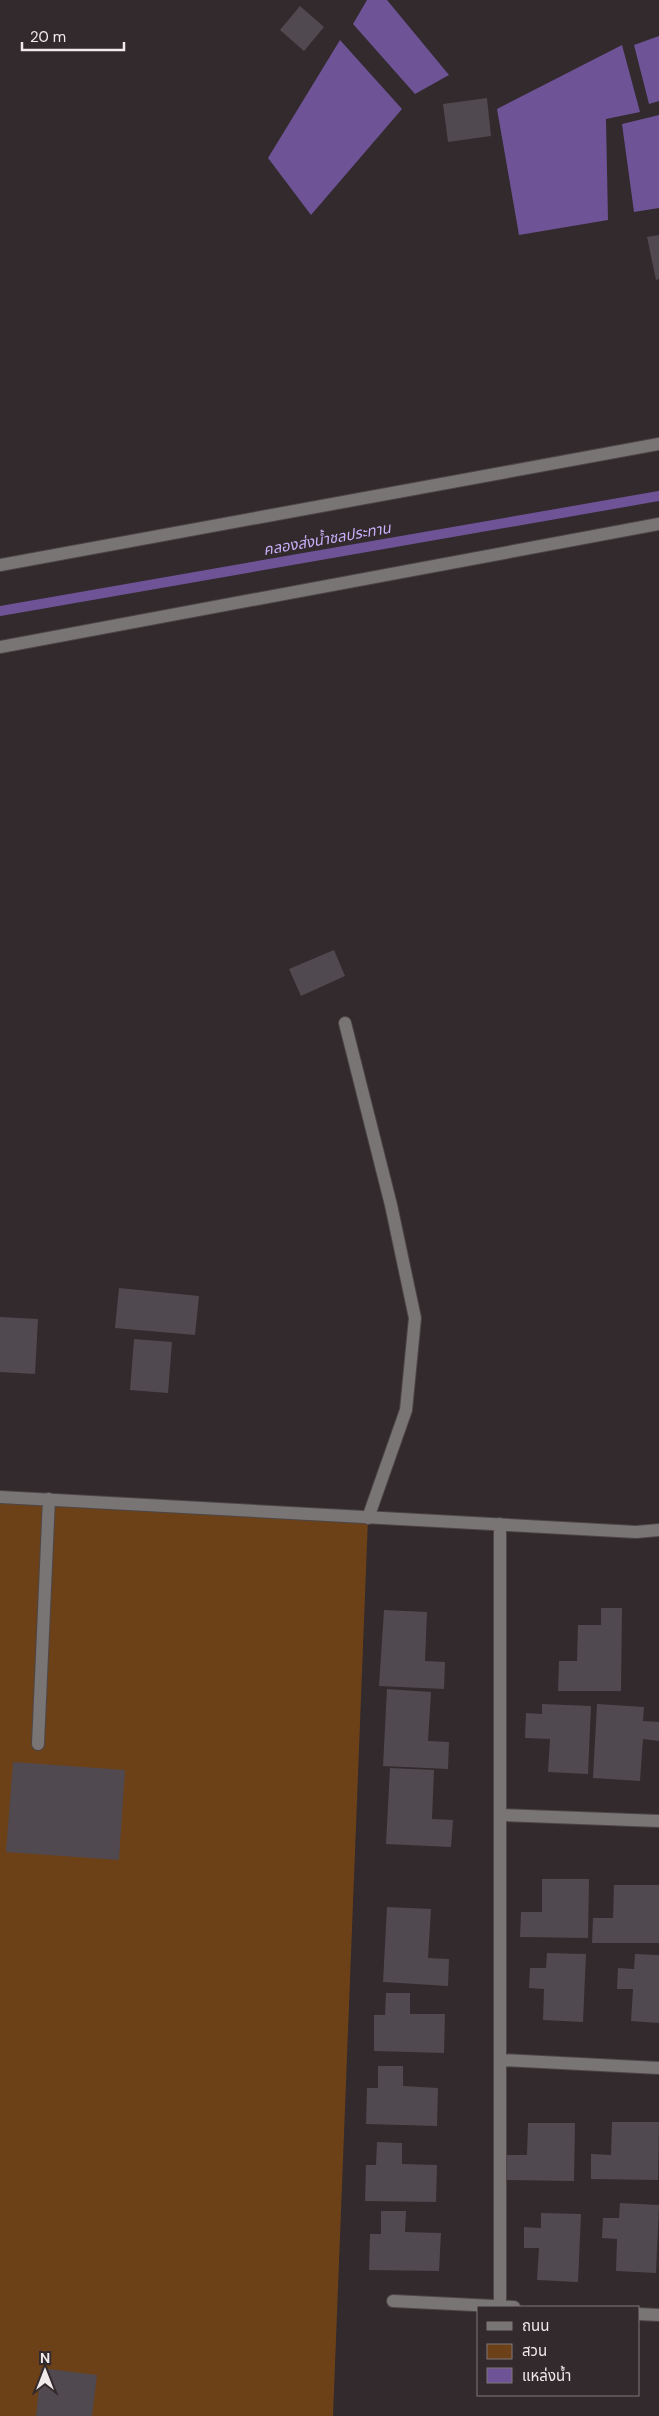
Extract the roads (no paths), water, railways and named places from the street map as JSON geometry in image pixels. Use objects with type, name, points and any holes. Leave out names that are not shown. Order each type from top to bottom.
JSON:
[{"type":"street","points":[[0,565],[659,444]]},
{"type":"street","points":[[0,647],[659,524]]},
{"type":"street","points":[[345,1023],[391,1205],[415,1318],[406,1410],[368,1518]]},
{"type":"street","points":[[0,1497],[636,1532],[659,1530]]},
{"type":"street","points":[[38,1744],[49,1500]]},
{"type":"street","points":[[393,2301],[500,2306],[500,1524]]},
{"type":"street","points":[[501,1815],[659,1821]]},
{"type":"street","points":[[501,2060],[659,2068]]},
{"type":"street","points":[[639,2314],[659,2315]]},
{"type":"water","points":[[367,0],[387,0],[449,75],[415,94],[353,24]]},
{"type":"water","points":[[659,36],[659,101],[649,104],[634,45]]},
{"type":"water","points":[[340,40],[402,109],[311,215],[268,158]]},
{"type":"water","points":[[622,45],[640,112],[606,119],[608,220],[519,235],[497,109]]},
{"type":"water","points":[[659,115],[659,208],[634,212],[622,124]]},
{"type":"waterway","name":"คลองส่งน้ำชลประทาน","points":[[0,611],[659,496]]}]
